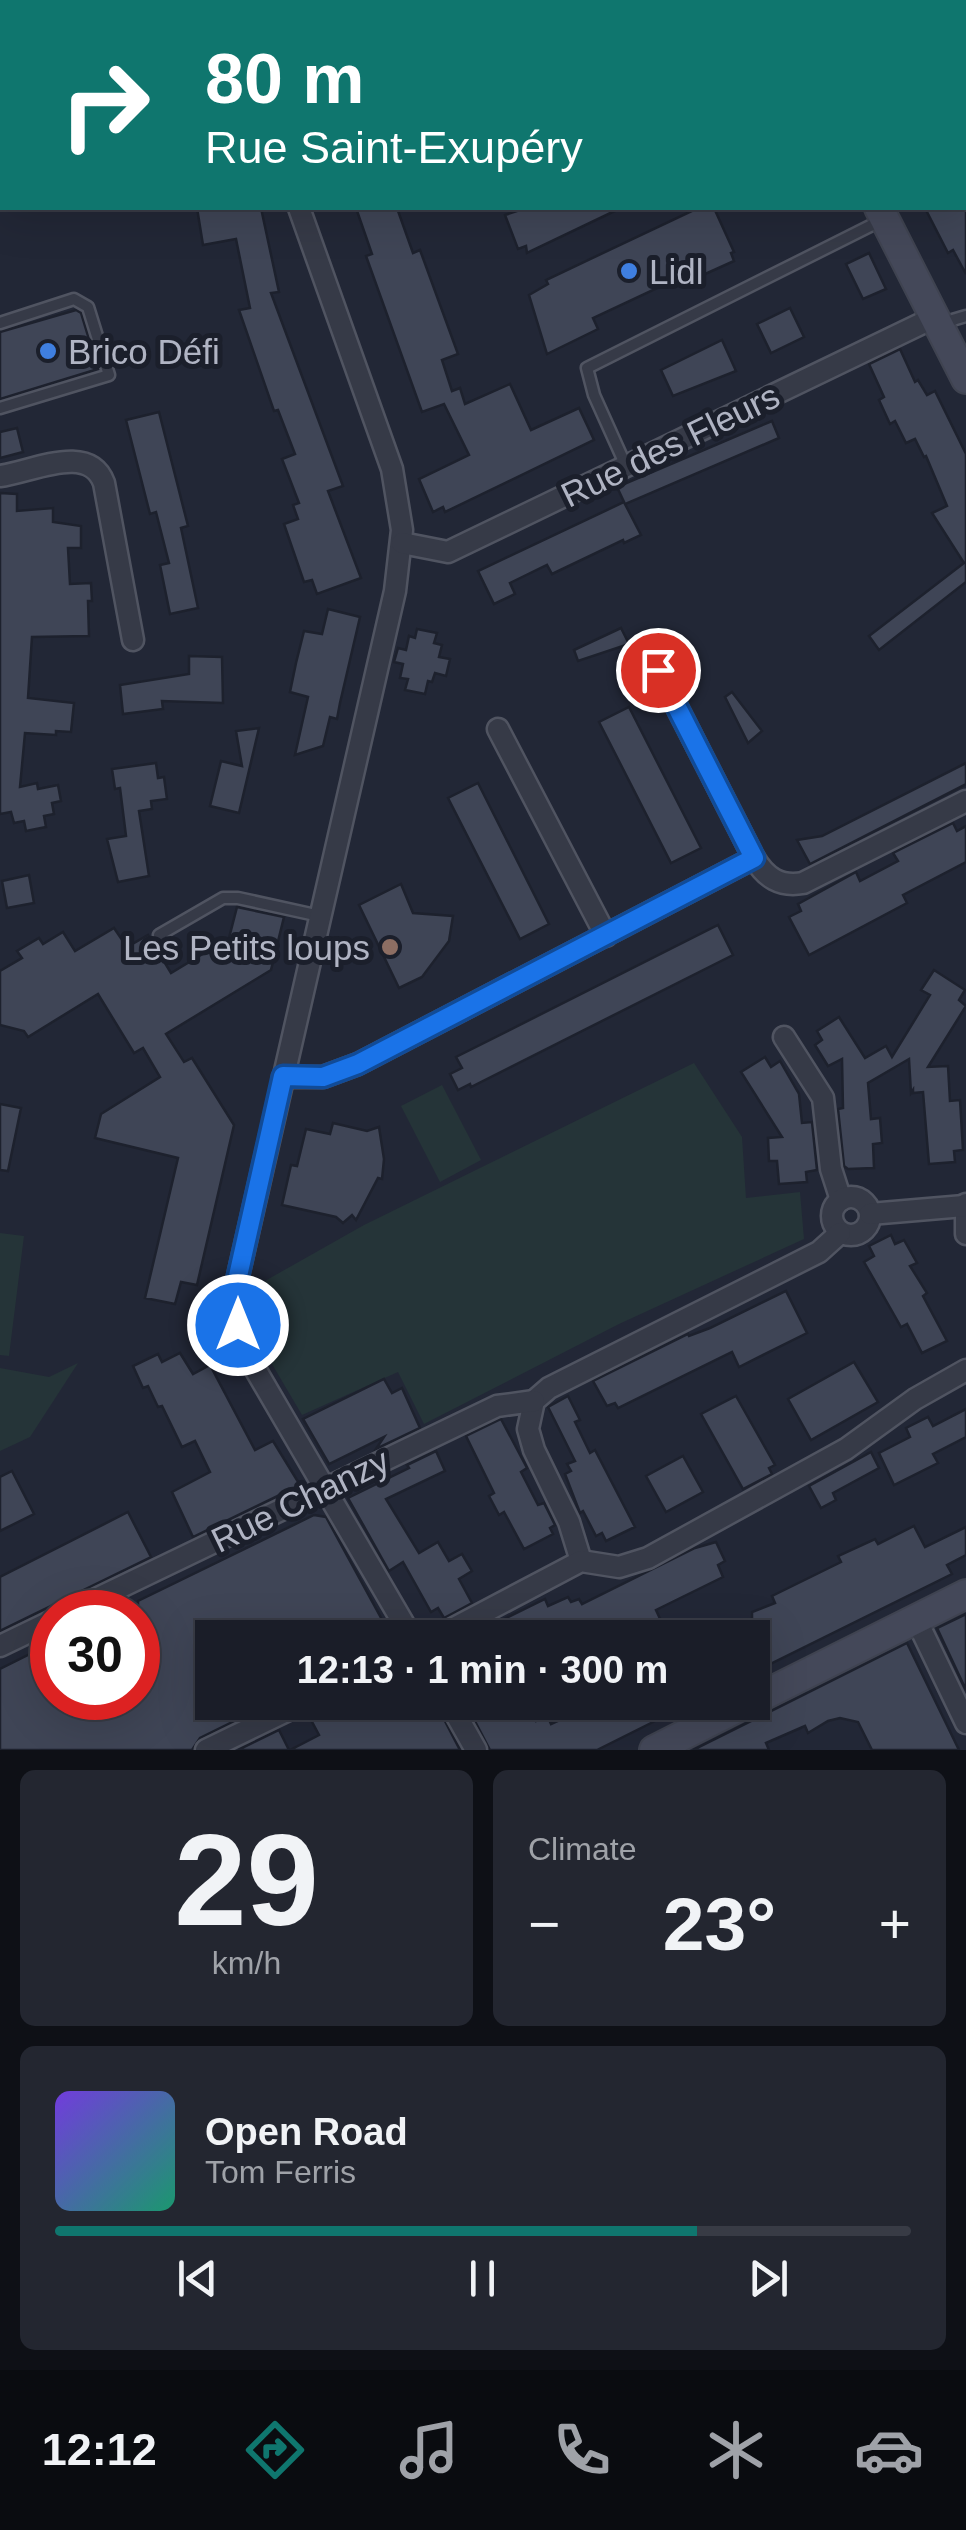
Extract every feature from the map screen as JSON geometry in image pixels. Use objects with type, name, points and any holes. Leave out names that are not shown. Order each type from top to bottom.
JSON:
[{"type":"street","points":[[300,210],[389,457],[399,501],[402,544],[395,591],[238,1276],[236,1318],[254,1367],[402,1620]]},
{"type":"street","points":[[882,213],[966,380]]},
{"type":"street","name":"Rue des Fleurs","points":[[402,544],[448,552],[936,321]]},
{"type":"street","points":[[0,476],[78,460],[99,472],[134,640]]},
{"type":"street","points":[[658,670],[754,858],[777,882],[803,883],[966,800]]},
{"type":"street","points":[[498,729],[606,936]]},
{"type":"street","points":[[283,1076],[310,1078],[344,1070],[754,858]]},
{"type":"street","points":[[784,1037],[823,1098],[830,1169],[841,1200]]},
{"type":"street","points":[[850,1197],[867,1205],[870,1214],[868,1225],[851,1236],[840,1233],[833,1224],[832,1213],[841,1200],[850,1197]]},
{"type":"street","points":[[870,1214],[965,1205],[966,1234]]},
{"type":"street","points":[[582,1561],[569,1522],[530,1440],[528,1420],[534,1401],[549,1388],[819,1252],[840,1233]]},
{"type":"street","points":[[469,1620],[582,1561],[618,1567],[648,1558],[855,1443],[915,1399],[966,1370]]},
{"type":"street","name":"Rue Chanzy","points":[[115,1590],[497,1406],[534,1401]]},
{"type":"street","points":[[770,1692],[966,1594]]},
{"type":"street","points":[[916,1619],[966,1723]]},
{"type":"street","points":[[0,1646],[30,1632]]},
{"type":"street","points":[[206,1750],[268,1720]]},
{"type":"street","points":[[459,1720],[476,1750]]},
{"type":"street","points":[[654,1750],[715,1720]]},
{"type":"lane","points":[[626,466],[594,395],[587,368],[882,213]]},
{"type":"lane","points":[[0,323],[74,299],[88,307],[110,375],[0,408]]},
{"type":"lane","points":[[936,321],[966,316]]},
{"type":"lane","points":[[159,935],[224,898],[320,916]]},
{"type":"shaded area","points":[[694,1063],[742,1137],[746,1198],[800,1192],[804,1239],[619,1324],[424,1424],[398,1372],[302,1415],[269,1359],[254,1324],[256,1286],[364,1225]]},
{"type":"shaded area","points":[[442,1085],[481,1160],[440,1182],[401,1106]]},
{"type":"shaded area","points":[[0,1233],[24,1236],[9,1356],[0,1355]]},
{"type":"shaded area","points":[[78,1363],[30,1437],[0,1451],[0,1368],[49,1377]]},
{"type":"building","points":[[197,210],[261,210],[279,292],[271,293],[343,486],[328,491],[361,578],[317,594],[312,580],[304,582],[284,524],[298,519],[293,505],[299,503],[282,459],[295,454],[278,410],[274,411],[239,310],[250,308],[236,239],[203,245]]},
{"type":"building","points":[[357,210],[398,210],[413,253],[420,250],[458,354],[442,360],[452,391],[460,388],[465,404],[510,384],[531,430],[579,408],[594,440],[445,512],[443,507],[433,512],[419,479],[469,455],[444,404],[422,412],[366,256],[372,254]]},
{"type":"building","points":[[520,210],[617,210],[527,253],[526,246],[518,249],[505,215]]},
{"type":"building","name":"Lidl","points":[[694,210],[715,210],[734,252],[734,261],[703,275],[700,268],[593,318],[598,329],[547,354],[529,295],[548,284],[546,280]]},
{"type":"building","points":[[926,210],[966,210],[966,274],[953,250],[948,253]]},
{"type":"building","points":[[869,253],[886,289],[863,299],[846,264]]},
{"type":"building","points":[[790,308],[804,337],[771,353],[757,324]]},
{"type":"building","name":"Brico Défi","points":[[76,310],[81,313],[98,369],[0,399],[0,332]]},
{"type":"building","points":[[722,340],[736,371],[673,396],[661,370]]},
{"type":"building","points":[[900,349],[915,382],[918,380],[927,395],[935,391],[966,454],[966,582],[879,650],[869,636],[964,563],[932,513],[947,506],[926,456],[915,439],[906,443],[895,421],[890,424],[879,400],[884,397],[869,364]]},
{"type":"building","points":[[159,412],[188,526],[181,528],[198,608],[170,614],[160,565],[169,563],[156,512],[150,514],[126,420]]},
{"type":"building","points":[[772,421],[779,438],[625,504],[641,535],[552,574],[547,565],[510,583],[515,594],[494,604],[478,571],[624,502],[617,487]]},
{"type":"building","points":[[17,428],[23,452],[0,458],[0,432]]},
{"type":"building","points":[[0,493],[17,494],[17,511],[53,508],[53,522],[81,526],[81,548],[68,548],[70,584],[91,583],[89,636],[32,637],[28,698],[74,703],[71,732],[25,733],[20,787],[37,783],[38,789],[58,785],[61,801],[52,803],[54,814],[44,816],[46,827],[26,831],[24,821],[14,823],[11,812],[0,814]]},
{"type":"building","points":[[328,609],[360,617],[337,719],[330,717],[323,746],[295,755],[308,697],[290,692],[296,663],[304,631],[322,634]]},
{"type":"building","points":[[621,628],[629,644],[578,661],[574,650]]},
{"type":"building","points":[[417,629],[437,633],[434,643],[442,645],[439,657],[450,659],[446,676],[435,673],[425,694],[405,690],[408,679],[400,678],[403,664],[394,662],[398,648],[406,650],[409,636],[415,638]]},
{"type":"building","points":[[189,656],[222,657],[223,703],[162,701],[163,709],[123,714],[120,685],[189,674]]},
{"type":"building","points":[[732,692],[762,731],[748,743],[725,697]]},
{"type":"building","points":[[629,707],[701,848],[671,863],[599,722]]},
{"type":"building","points":[[259,728],[239,813],[210,806],[221,761],[242,766],[236,731]]},
{"type":"building","points":[[156,763],[158,778],[164,777],[167,799],[151,801],[152,809],[139,811],[149,876],[118,882],[107,839],[126,836],[120,788],[115,789],[112,769]]},
{"type":"building","points":[[966,763],[966,784],[810,864],[797,840],[822,836]]},
{"type":"building","points":[[478,783],[549,924],[520,939],[448,798]]},
{"type":"building","points":[[953,823],[957,831],[966,826],[966,862],[903,895],[907,903],[809,955],[789,917],[801,911],[798,904],[856,872],[860,881],[898,861],[893,853]]},
{"type":"building","points":[[29,875],[34,903],[7,908],[2,881]]},
{"type":"building","points":[[401,884],[413,913],[453,916],[449,941],[422,977],[399,988],[359,905]]},
{"type":"building","points":[[237,907],[284,917],[271,970],[166,1034],[184,1062],[192,1058],[234,1125],[197,1285],[181,1282],[175,1304],[145,1298],[178,1158],[95,1138],[101,1114],[160,1077],[143,1048],[134,1053],[98,994],[28,1037],[24,1031],[0,1025],[0,971],[22,958],[17,951],[39,938],[43,944],[63,932],[75,951],[114,928],[127,947],[148,935],[171,973],[229,938]]},
{"type":"building","points":[[718,925],[733,955],[471,1087],[470,1084],[458,1090],[450,1074],[462,1068],[456,1057]]},
{"type":"building","points":[[934,970],[965,990],[959,1000],[966,1006],[928,1067],[948,1066],[950,1101],[960,1100],[963,1150],[954,1151],[955,1162],[929,1164],[923,1092],[911,1093],[909,1059],[868,1083],[871,1119],[880,1118],[882,1143],[873,1144],[874,1168],[848,1169],[844,1166],[838,1109],[843,1108],[842,1059],[828,1066],[815,1045],[822,1040],[817,1031],[839,1017],[865,1058],[886,1046],[892,1057],[930,995],[921,990]]},
{"type":"building","points":[[765,1057],[771,1067],[780,1061],[799,1094],[802,1123],[812,1122],[817,1170],[806,1172],[807,1182],[779,1184],[777,1161],[769,1161],[768,1138],[782,1137],[741,1072]]},
{"type":"building","points":[[0,1104],[21,1108],[8,1171],[0,1170]]},
{"type":"building","points":[[333,1123],[367,1131],[379,1127],[384,1159],[382,1179],[378,1178],[356,1220],[352,1215],[343,1223],[336,1217],[282,1205],[291,1165],[297,1166],[306,1129],[330,1134]]},
{"type":"building","points":[[891,1235],[895,1244],[904,1240],[917,1263],[910,1266],[927,1293],[923,1296],[947,1341],[922,1353],[907,1324],[901,1327],[864,1262],[874,1256],[869,1246]]},
{"type":"building","points":[[786,1291],[807,1333],[739,1367],[732,1352],[618,1408],[615,1403],[607,1406],[593,1381],[688,1334],[710,1328]]},
{"type":"building","points":[[180,1353],[193,1374],[210,1365],[255,1450],[273,1441],[300,1485],[193,1537],[172,1492],[210,1472],[195,1441],[182,1447],[162,1406],[158,1407],[148,1386],[143,1388],[133,1366],[158,1354],[162,1362]]},
{"type":"building","points":[[854,1362],[878,1402],[811,1440],[788,1399]]},
{"type":"building","points":[[384,1379],[392,1393],[402,1388],[420,1428],[376,1449],[384,1437],[329,1464],[303,1419]]},
{"type":"building","points":[[568,1396],[590,1453],[595,1450],[635,1527],[606,1541],[602,1533],[596,1536],[583,1511],[580,1513],[565,1474],[571,1471],[567,1464],[575,1461],[548,1407]]},
{"type":"building","points":[[736,1396],[775,1465],[769,1468],[772,1474],[743,1489],[701,1414]]},
{"type":"building","points":[[966,1409],[966,1437],[933,1454],[938,1463],[894,1485],[879,1453],[910,1437],[906,1428],[928,1417],[933,1426]]},
{"type":"building","points":[[501,1419],[527,1468],[521,1472],[538,1505],[544,1503],[555,1525],[550,1528],[553,1534],[524,1549],[504,1512],[499,1515],[489,1496],[494,1493],[466,1436]]},
{"type":"building","points":[[436,1451],[445,1471],[386,1499],[419,1553],[438,1542],[449,1561],[462,1554],[472,1571],[459,1579],[472,1603],[444,1618],[438,1608],[431,1612],[403,1562],[389,1571],[348,1498]]},
{"type":"building","points":[[871,1452],[879,1468],[833,1493],[836,1500],[821,1508],[809,1486]]},
{"type":"building","points":[[683,1456],[703,1492],[666,1512],[646,1476]]},
{"type":"building","points":[[12,1471],[34,1514],[0,1531],[0,1477]]},
{"type":"building","points":[[128,1512],[151,1557],[84,1590],[30,1590],[30,1616],[0,1631],[0,1577]]},
{"type":"building","points":[[314,1515],[326,1517],[382,1620],[195,1620],[195,1720],[237,1720],[200,1738],[192,1750],[0,1750],[0,1669],[30,1654],[30,1720],[160,1720],[160,1590]]},
{"type":"building","points":[[914,1526],[925,1547],[966,1527],[966,1555],[947,1565],[952,1574],[770,1664],[770,1620],[752,1620],[752,1612],[775,1603],[772,1596],[841,1562],[838,1556],[875,1539],[878,1544]]},
{"type":"building","points":[[716,1542],[725,1561],[718,1565],[723,1577],[656,1610],[661,1620],[502,1620],[545,1599],[548,1606],[568,1597],[571,1602],[579,1599],[582,1604],[695,1548]]},
{"type":"building","points":[[966,1614],[966,1690],[937,1628]]},
{"type":"building","points":[[907,1643],[959,1750],[872,1750],[858,1722],[840,1718],[808,1733],[805,1726],[766,1743],[769,1750],[693,1750],[753,1720],[770,1720],[770,1712]]},
{"type":"building","points":[[311,1720],[444,1720],[460,1750],[290,1750],[319,1735]]},
{"type":"building","points":[[474,1720],[549,1720],[551,1724],[560,1720],[657,1720],[597,1750],[490,1750]]},
{"type":"building","points":[[279,1730],[289,1750],[238,1750]]},
{"type":"place","name":"Lidl","points":[[629,271]]},
{"type":"place","name":"Brico Défi","points":[[48,351]]},
{"type":"place","name":"Les Petits loups","points":[[390,947]]},
{"type":"route","points":[[238,1325],[235,1290],[283,1076],[323,1077],[358,1064],[754,858],[658,670]]}]
